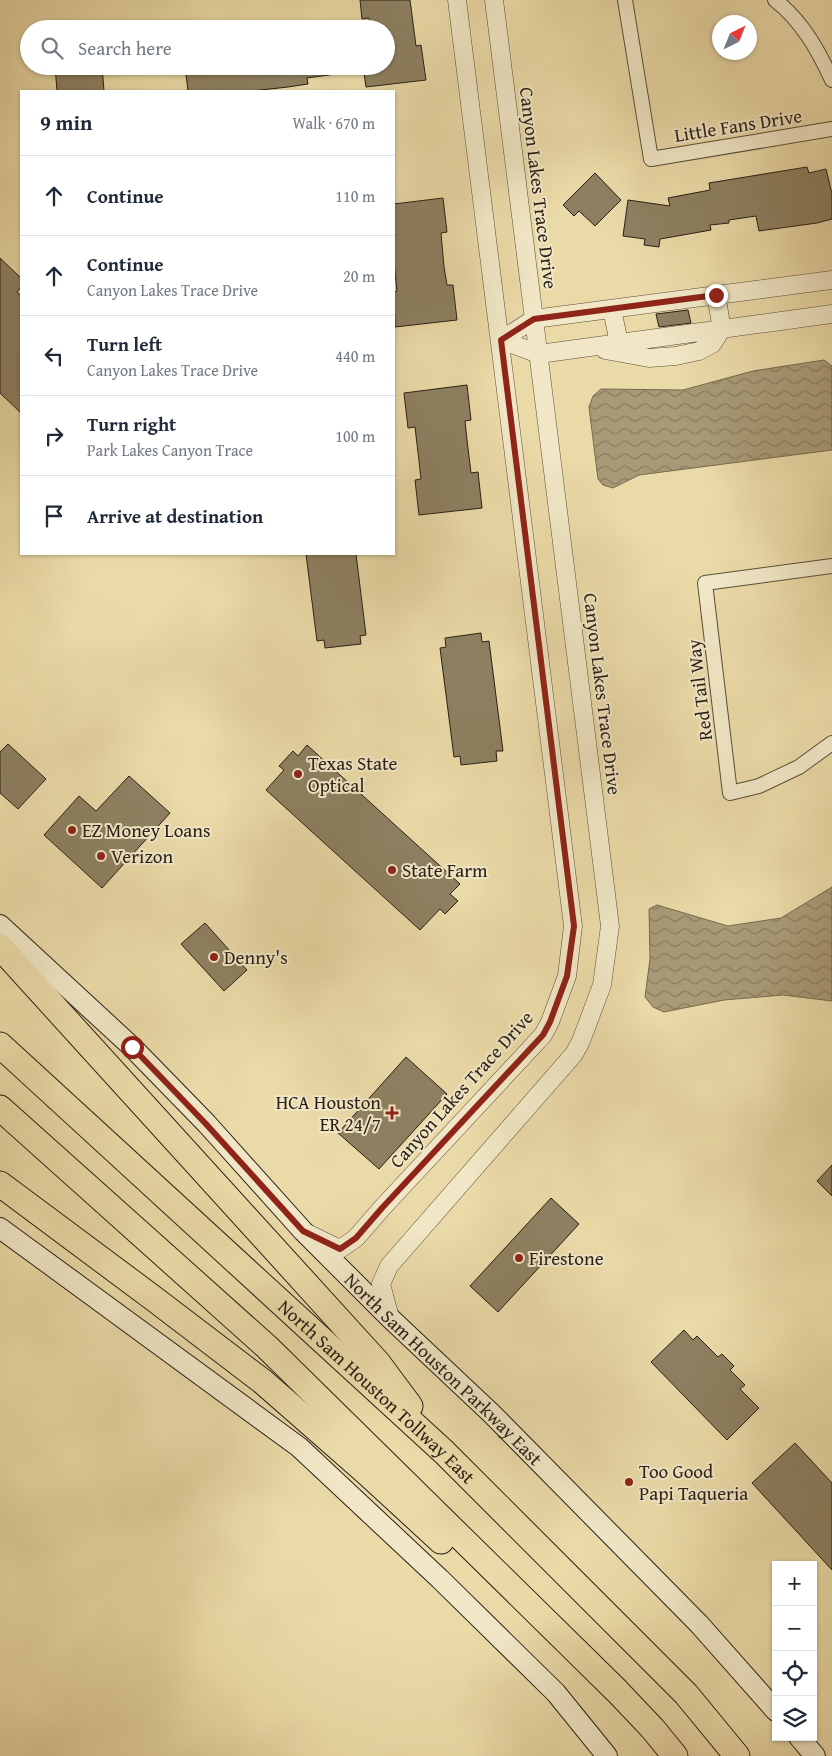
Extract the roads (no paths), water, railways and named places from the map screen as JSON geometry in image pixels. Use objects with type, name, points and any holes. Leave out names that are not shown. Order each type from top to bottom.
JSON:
[{"type":"highway","points":[[0,946],[378,1363],[444,1452]]},
{"type":"highway","name":"North Sam Houston Tollway East","points":[[0,1045],[444,1452],[686,1694],[738,1756]]},
{"type":"highway","points":[[0,1108],[267,1347],[617,1691],[653,1729],[675,1756]]},
{"type":"highway","points":[[0,1184],[262,1381],[366,1472],[567,1657],[617,1691]]},
{"type":"main road","name":"North Sam Houston Parkway East","points":[[0,925],[132,1047],[206,1124],[303,1231],[390,1318],[492,1414],[699,1624],[772,1706]]},
{"type":"main road","points":[[0,1228],[299,1448],[440,1579],[556,1693],[607,1756]]},
{"type":"main road","points":[[802,1741],[815,1756]]},
{"type":"street","name":"Canyon Lakes Trace Drive","points":[[303,1231],[340,1249],[356,1238],[543,1035],[550,1022],[567,976],[574,926],[457,0]]},
{"type":"street","name":"Canyon Lakes Trace Drive","points":[[390,1318],[381,1284],[389,1266],[574,1054],[582,1041],[602,985],[610,926],[494,0]]},
{"type":"street","name":"Little Fans Drive","points":[[625,0],[651,159],[832,129]]},
{"type":"street","points":[[776,0],[802,27],[820,53],[832,80]]},
{"type":"street","points":[[501,340],[534,319],[832,280]]},
{"type":"street","points":[[590,347],[649,358],[676,356],[699,351],[712,344],[722,329],[716,295]]},
{"type":"street","points":[[612,309],[618,343]]},
{"type":"street","points":[[501,340],[539,354],[832,314]]},
{"type":"street","name":"Red Tail Way","points":[[832,566],[705,583],[730,792],[759,786],[799,767],[832,743]]},
{"type":"water","points":[[824,360],[832,366],[832,450],[639,475],[613,488],[603,485],[598,479],[589,407],[593,396],[601,389],[683,390],[753,371]]},
{"type":"water","points":[[832,887],[832,1001],[783,995],[724,1000],[664,1012],[653,1007],[645,997],[650,959],[649,909],[657,905],[728,926],[781,918]]},
{"type":"place","name":"Texas State Optical","points":[[298,774]]},
{"type":"place","name":"EZ Money Loans","points":[[72,830]]},
{"type":"place","name":"Verizon","points":[[101,856]]},
{"type":"place","name":"State Farm","points":[[392,870]]},
{"type":"place","name":"Denny's","points":[[214,957]]},
{"type":"place","name":"HCA Houston ER 24/7","points":[[392,1113]]},
{"type":"place","name":"Firestone","points":[[519,1258]]},
{"type":"place","name":"Too Good Papi Taqueria","points":[[629,1482]]}]
